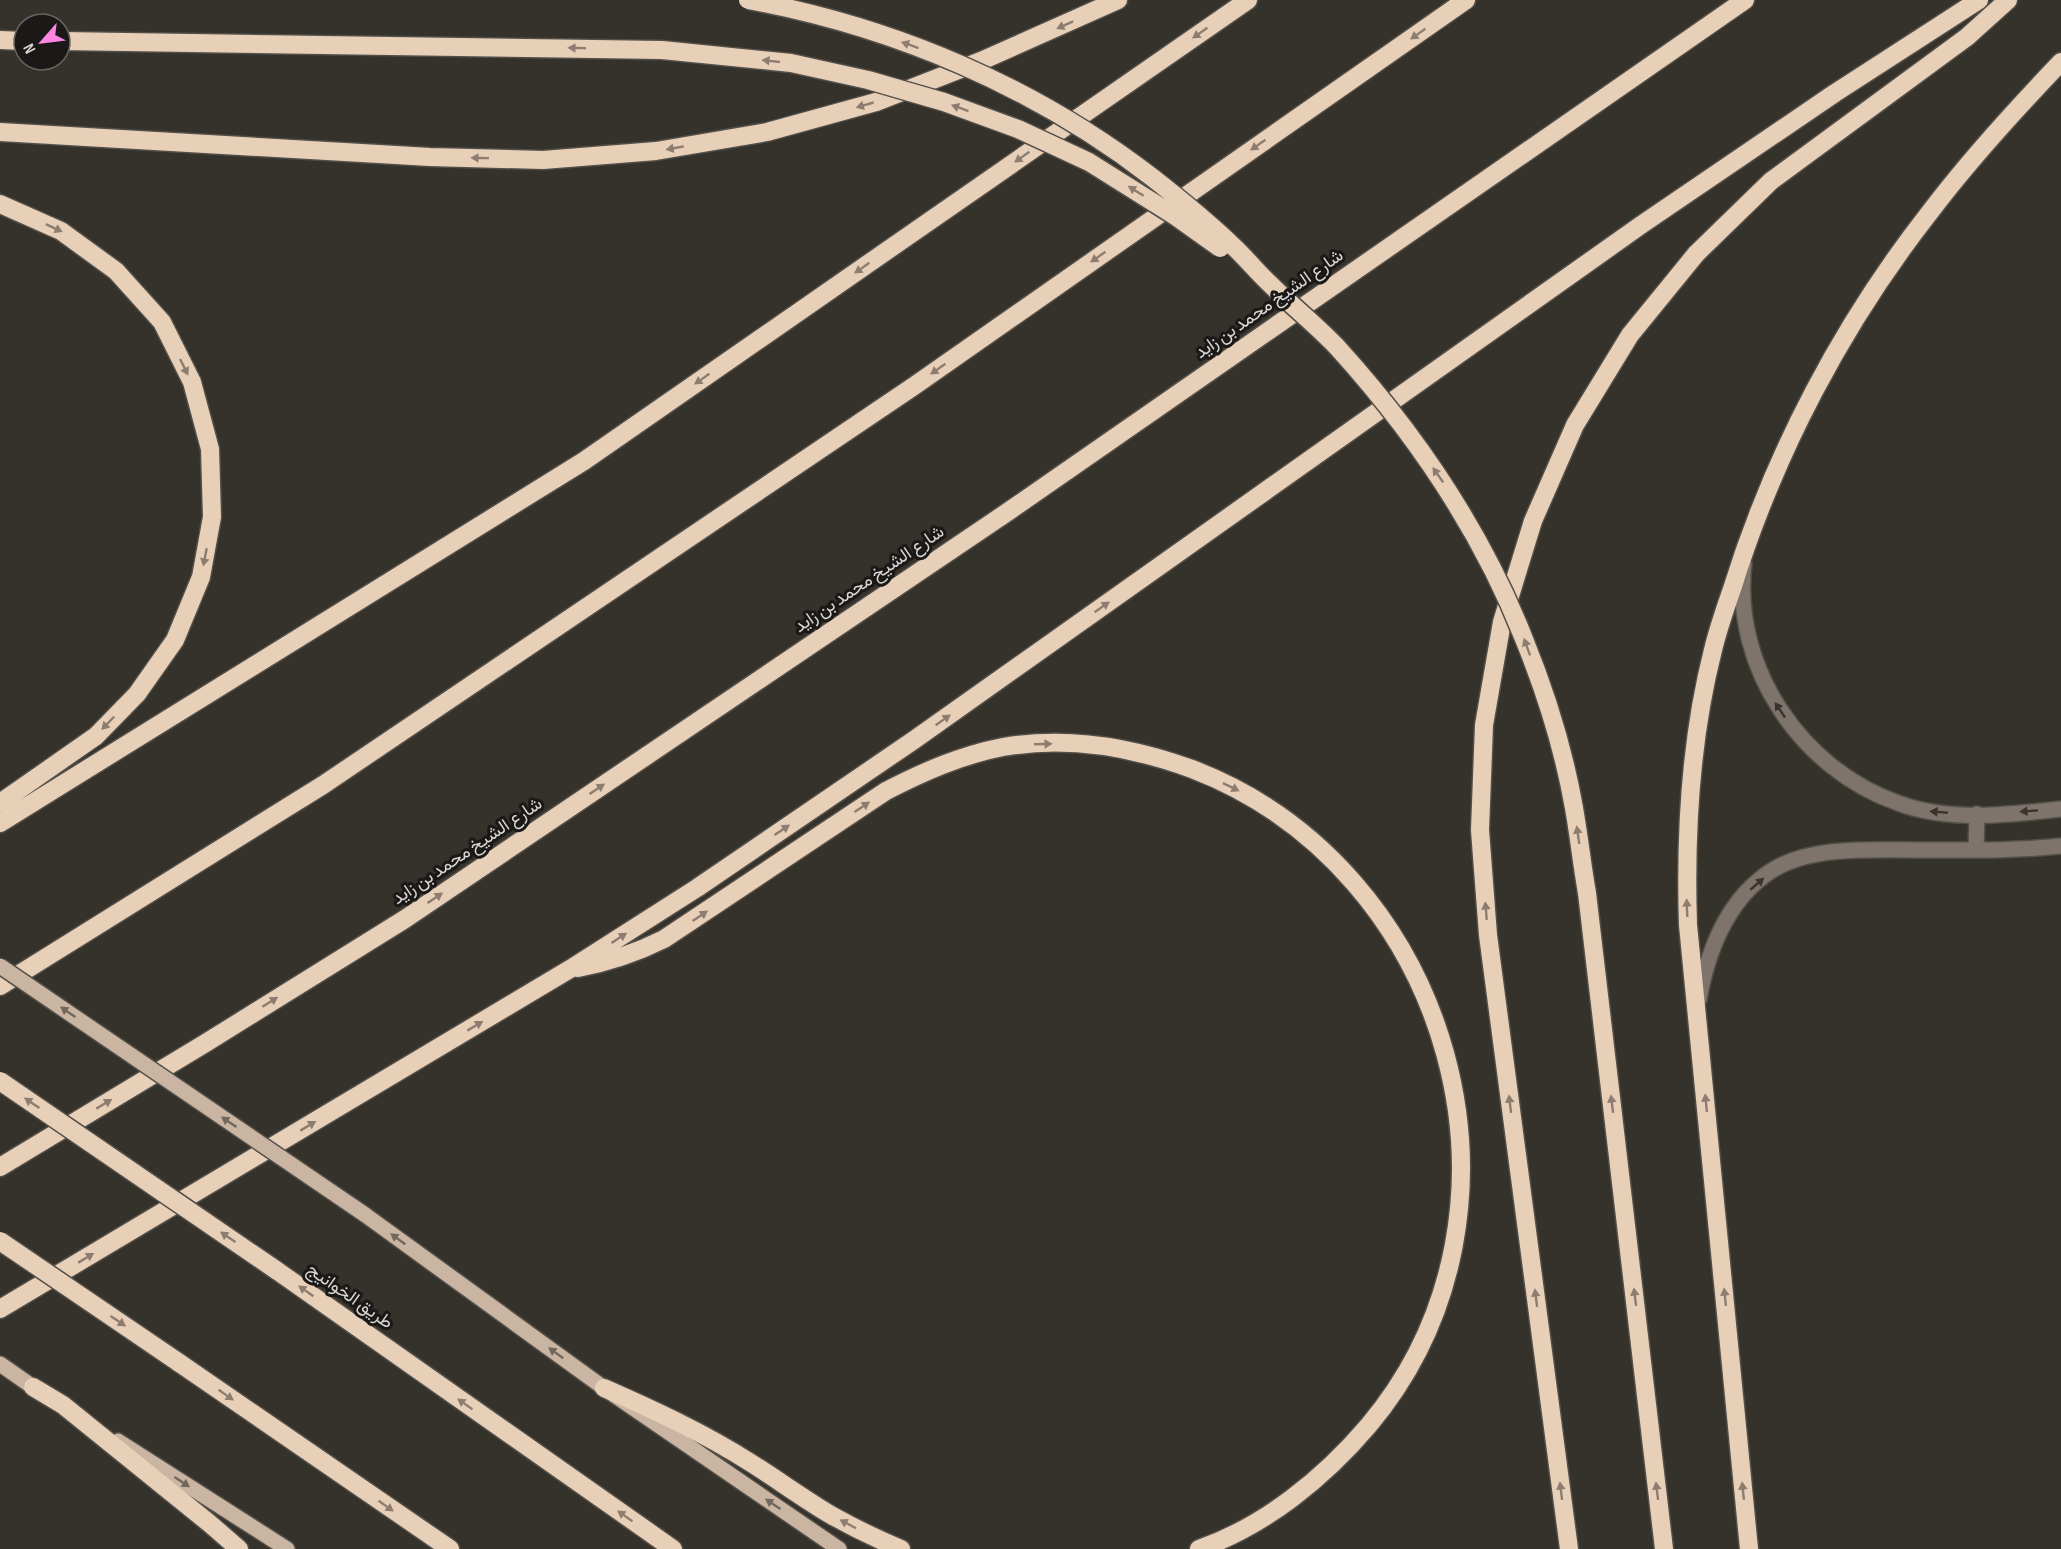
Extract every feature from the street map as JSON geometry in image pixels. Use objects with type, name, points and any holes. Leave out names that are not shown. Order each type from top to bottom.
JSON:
[{"type":"highway","points":[[748,0],[828,18],[878,33],[946,59],[1022,94],[1103,142],[1154,179],[1234,247],[1334,345],[1392,411],[1443,482],[1487,558],[1524,638],[1553,721],[1574,806],[1587,893],[1664,1549]]},
{"type":"highway","points":[[0,132],[430,157],[543,160],[656,151],[768,132],[876,102],[981,61],[1118,0]]},
{"type":"highway","points":[[0,824],[584,461],[1248,0]]},
{"type":"highway","points":[[0,986],[333,778],[914,386],[1466,0]]},
{"type":"highway","name":"شارع الشيخ محمد بن زايد","points":[[0,1167],[405,919],[1018,504],[1745,0]]},
{"type":"highway","points":[[0,1309],[570,969],[697,888],[905,747],[1641,225],[1835,93],[1979,0]]},
{"type":"highway","points":[[1569,1549],[1488,936],[1480,830],[1484,725],[1502,622],[1533,521],[1575,425],[1630,335],[1696,254],[1771,181],[1967,37],[2008,0]]},
{"type":"highway","points":[[72,41],[662,50],[791,63],[868,80],[944,102],[1018,129],[1089,162],[1175,216],[1270,284]]},
{"type":"highway","points":[[1749,1549],[1688,925],[1686,872],[1689,797],[1698,723],[1713,649],[1747,540],[1790,439],[1831,361],[1877,285],[1928,213],[1977,153],[2061,62]]},
{"type":"highway","points":[[0,204],[62,231],[116,271],[162,322],[192,382],[210,449],[212,517],[201,577],[175,640],[137,694],[96,736],[0,803]]},
{"type":"highway","points":[[570,969],[607,963],[636,953],[664,939],[886,791],[934,767],[965,756],[1004,747],[1043,743],[1083,744],[1123,749],[1166,760],[1249,795],[1286,820],[1321,848],[1353,881],[1382,917],[1427,997],[1442,1040],[1454,1084],[1460,1129],[1461,1172],[1458,1215],[1451,1257],[1436,1308],[1424,1338],[1404,1376],[1351,1446],[1319,1477],[1284,1504],[1247,1527],[1199,1549]]},
{"type":"highway","name":"طريق الخوانيج","points":[[0,1081],[276,1270],[673,1549]]},
{"type":"highway","points":[[0,1241],[450,1549]]},
{"type":"highway","points":[[33,1387],[63,1405],[209,1522],[238,1549]]},
{"type":"highway","points":[[604,1388],[703,1435],[833,1516],[901,1549]]},
{"type":"main road","points":[[0,966],[364,1214],[604,1388],[839,1549]]},
{"type":"main road","points":[[0,1364],[33,1387]]},
{"type":"main road","points":[[63,1405],[287,1549]]},
{"type":"lane","points":[[1747,540],[1743,574],[1744,608],[1749,641],[1760,674],[1776,704],[1794,730],[1815,752],[1864,788],[1898,804],[1932,812],[1977,814],[2061,809]]},
{"type":"lane","points":[[1976,850],[1977,814]]},
{"type":"lane","points":[[1699,1030],[1699,1000],[1704,969],[1715,941],[1730,914],[1749,891],[1771,871],[1798,858],[1848,851],[1976,850],[2061,846]]}]
